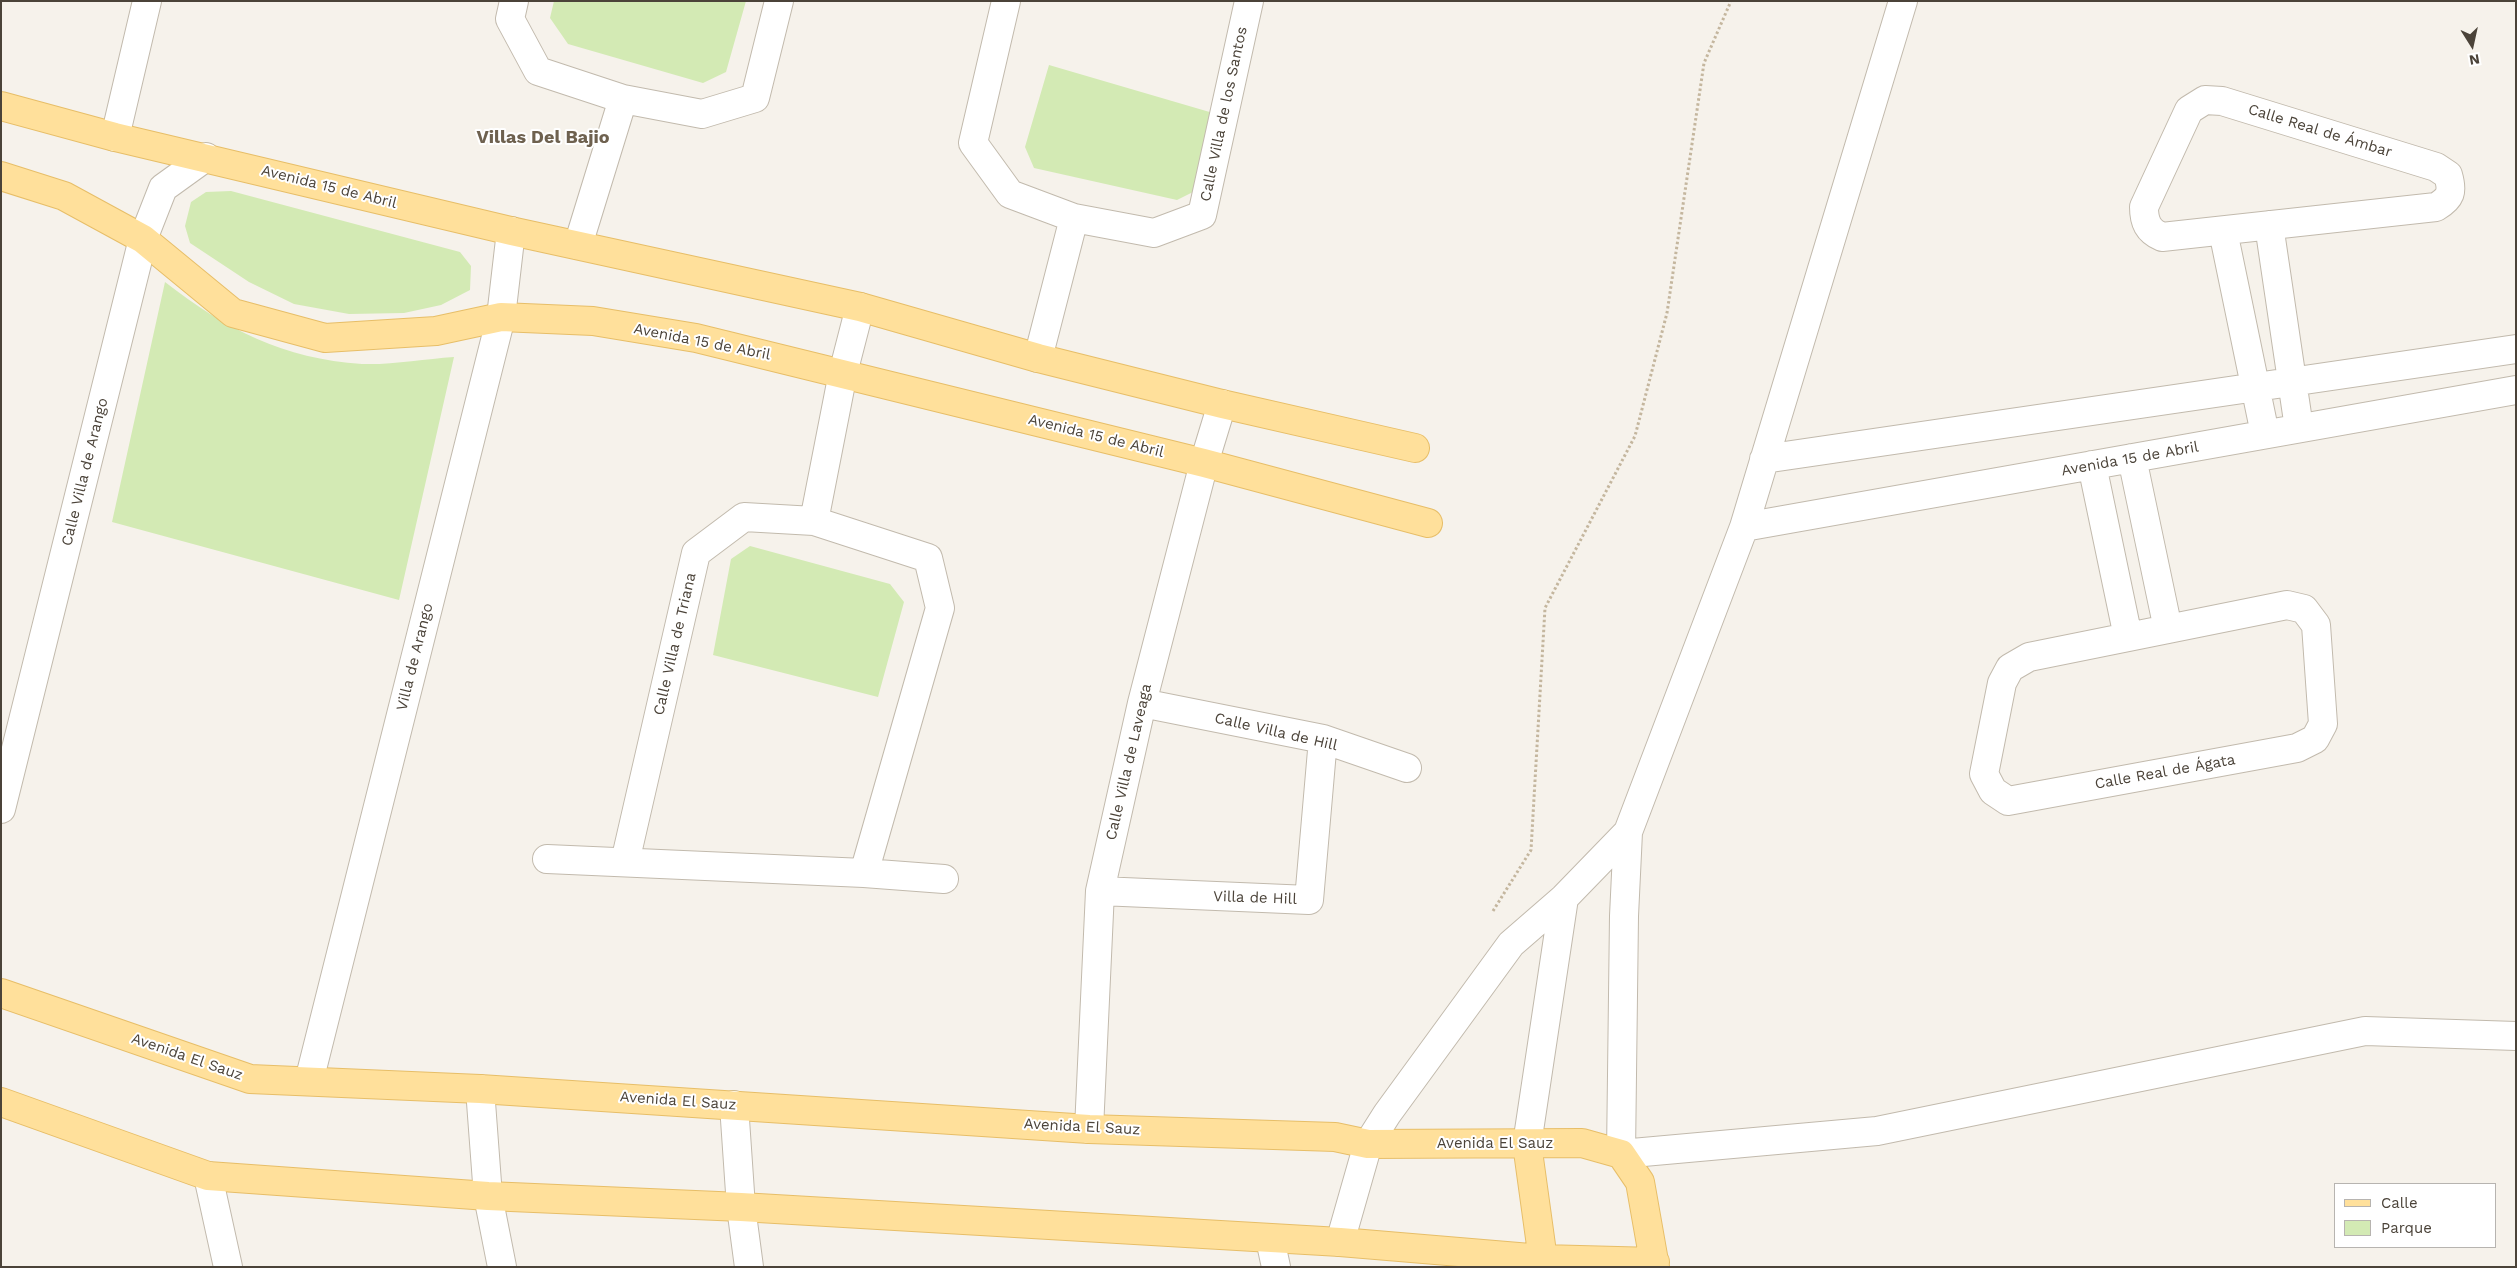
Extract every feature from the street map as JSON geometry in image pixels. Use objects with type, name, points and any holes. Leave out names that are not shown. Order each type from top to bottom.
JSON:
[{"type":"main road","name":"Avenida 15 de Abril","points":[[1,106],[114,137],[206,157],[511,231],[860,307],[1038,358],[1222,404],[1415,448]]},
{"type":"main road","name":"Avenida 15 de Abril","points":[[1,176],[64,196],[143,239],[233,313],[325,338],[436,331],[501,317],[602,323],[696,338],[1204,463],[1428,523]]},
{"type":"main road","name":"Avenida El Sauz","points":[[1,993],[250,1079],[480,1089],[1089,1129],[1335,1137],[1368,1144],[1582,1143],[1621,1154]]},
{"type":"main road","points":[[1,1102],[208,1176],[488,1196],[741,1207],[1340,1242],[1543,1263],[1655,1264],[1640,1182],[1621,1154]]},
{"type":"main road","points":[[1527,1144],[1543,1263]]},
{"type":"street","points":[[114,137],[147,1]]},
{"type":"street","points":[[514,1],[510,19],[538,71],[623,99],[702,114],[755,98],[779,1]]},
{"type":"street","name":"Calle Villa de los Santos","points":[[1006,1],[972,143],[1010,194],[1074,218],[1154,233],[1202,214],[1249,1]]},
{"type":"street","points":[[1903,1],[1744,528],[1628,832],[1624,926],[1621,1154],[1877,1131],[2366,1031],[2516,1036]]},
{"type":"street","points":[[578,245],[623,99]]},
{"type":"street","name":"Calle Real de Ámbar","points":[[2204,100],[2222,101],[2436,167],[2448,175],[2452,189],[2448,200],[2436,207],[2268,225],[2162,237],[2149,228],[2144,218],[2144,207],[2189,110],[2204,100]]},
{"type":"street","name":"Calle Villa de Arango","points":[[1,809],[143,239],[163,188],[206,157]]},
{"type":"street","points":[[1038,358],[1074,218]]},
{"type":"street","points":[[2268,225],[2299,428]]},
{"type":"street","name":"Villa de Arango","points":[[309,1081],[501,317],[511,231]]},
{"type":"street","points":[[2223,231],[2265,434]]},
{"type":"street","points":[[814,521],[843,373],[860,307]]},
{"type":"street","points":[[1764,459],[2516,349]]},
{"type":"street","name":"Avenida 15 de Abril","points":[[1744,528],[2516,390]]},
{"type":"street","name":"Calle Villa de Laveaga","points":[[1089,1129],[1100,891],[1142,703],[1204,463],[1222,404]]},
{"type":"street","points":[[2132,458],[2168,629]]},
{"type":"street","points":[[2092,465],[2128,637]]},
{"type":"street","name":"Calle Villa de Triana","points":[[625,862],[696,553],[744,517],[814,521],[928,558],[940,608],[864,873]]},
{"type":"street","name":"Calle Real de Ágata","points":[[2287,605],[2304,609],[2316,625],[2323,724],[2315,739],[2297,748],[2008,801],[1992,792],[1984,774],[2002,683],[2010,668],[2029,657],[2128,637],[2287,605]]},
{"type":"street","name":"Calle Villa de Hill","points":[[1142,703],[1322,739],[1407,768]]},
{"type":"street","name":"Villa de Hill","points":[[1100,891],[1309,900],[1322,739]]},
{"type":"street","points":[[1340,1242],[1368,1144],[1387,1114],[1511,944],[1564,898],[1628,832]]},
{"type":"street","points":[[547,859],[864,873],[944,879]]},
{"type":"street","points":[[1527,1144],[1564,898]]},
{"type":"street","points":[[480,1089],[488,1196],[502,1267]]},
{"type":"street","points":[[734,1105],[741,1207],[749,1267]]},
{"type":"street","points":[[208,1176],[228,1267]]},
{"type":"street","points":[[1270,1239],[1276,1267]]},
{"type":"path","points":[[1490,916],[1531,850],[1546,608],[1635,436],[1667,313],[1704,63],[1731,1]]},
{"type":"green space","points":[[554,1],[746,1],[726,72],[703,83],[568,44],[550,18]]},
{"type":"green space","points":[[1049,65],[1213,113],[1195,191],[1177,200],[1034,168],[1025,147]]},
{"type":"green space","points":[[231,191],[460,252],[471,266],[470,290],[441,305],[404,313],[349,314],[294,304],[249,282],[190,243],[185,226],[191,202],[206,192]]},
{"type":"green space","points":[[165,282],[187,299],[233,327],[257,339],[307,356],[362,364],[396,363],[454,357],[399,600],[112,522]]},
{"type":"green space","points":[[750,546],[890,584],[904,602],[878,697],[713,655],[731,559]]},
{"type":"district","name":"Villas Del Bajio","points":[[543,138]]}]
